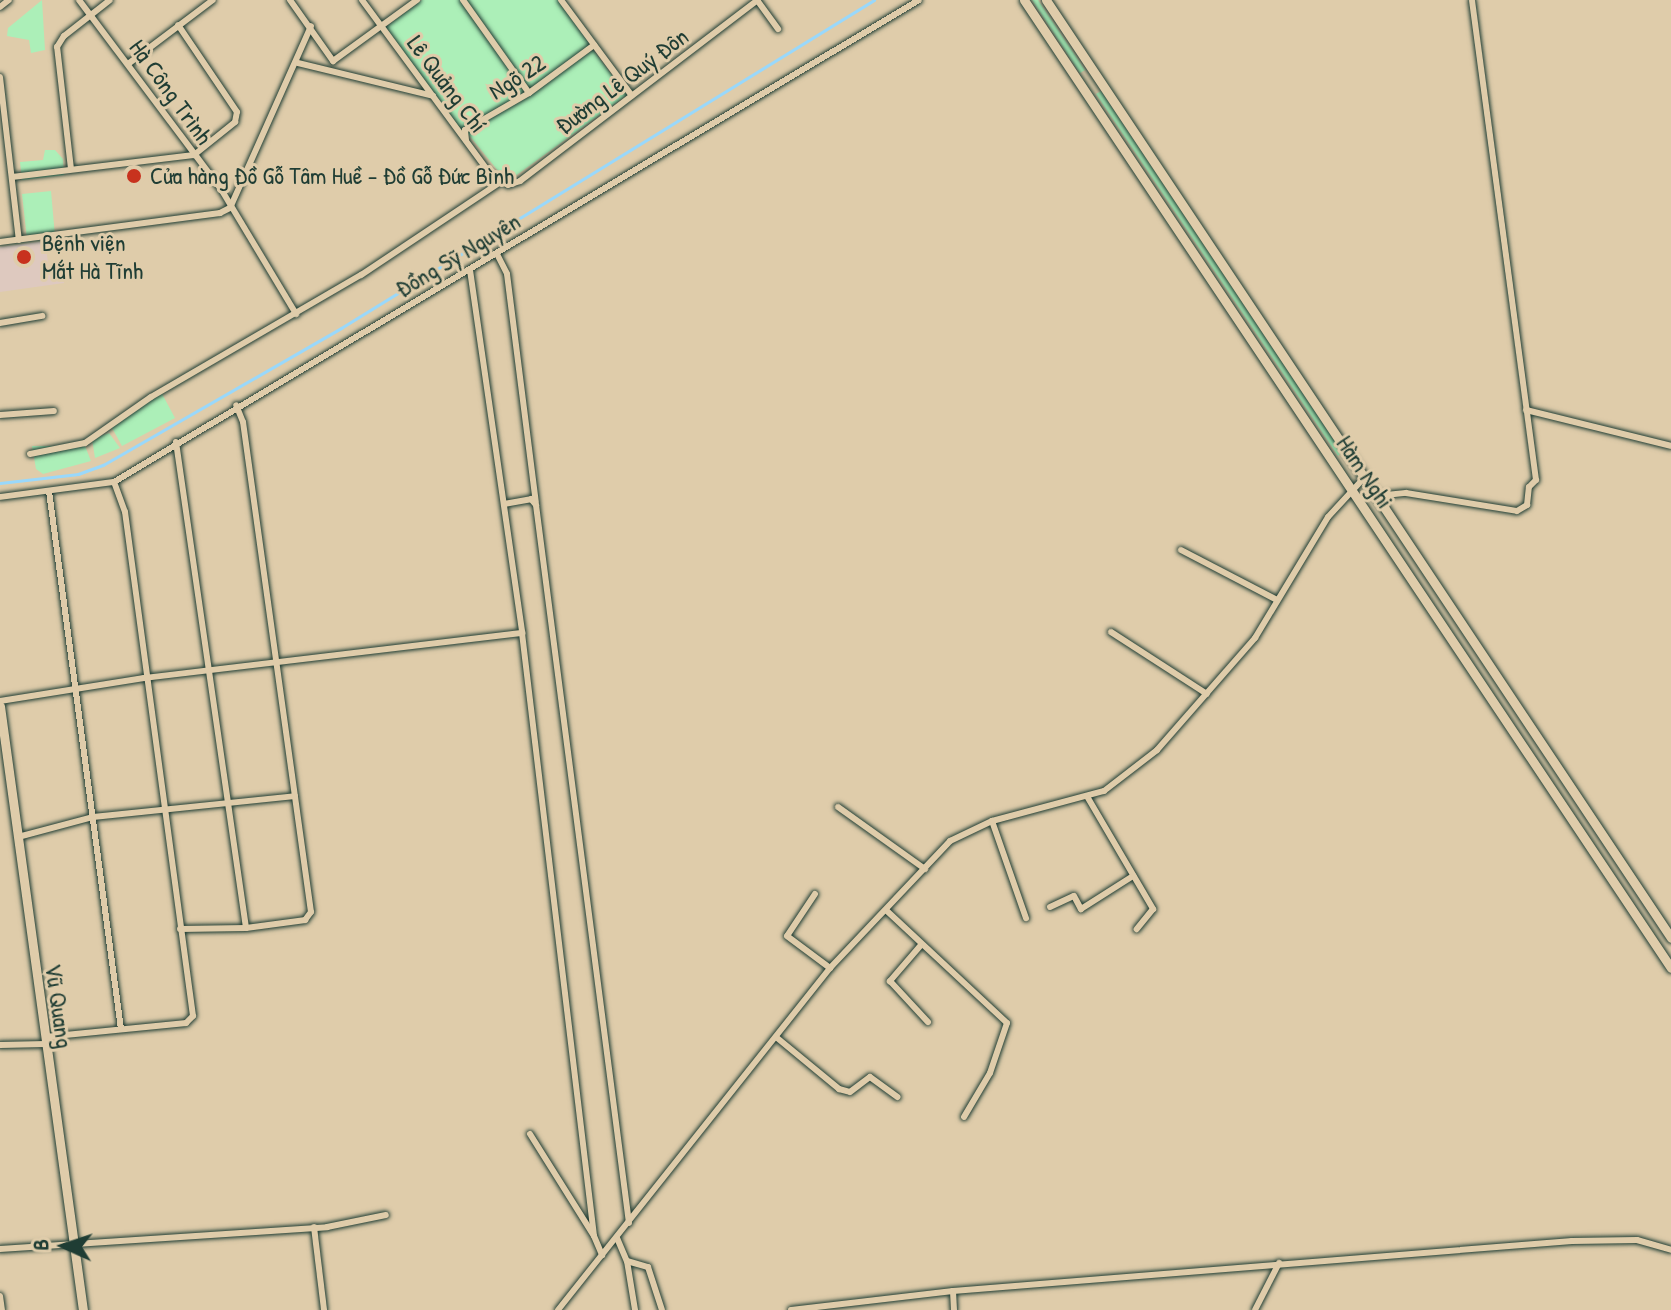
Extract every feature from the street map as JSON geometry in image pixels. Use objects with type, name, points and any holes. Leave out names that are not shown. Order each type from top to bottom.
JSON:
[{"type":"main road","name":"Hàm Nghi","points":[[1024,0],[1671,968]]},
{"type":"main road","name":"Hàm Nghi","points":[[1046,0],[1671,938]]},
{"type":"main road","name":"Vũ Quang","points":[[0,704],[83,1310]]},
{"type":"street","points":[[0,7],[9,0]]},
{"type":"street","name":"Hà Công Trình","points":[[79,0],[194,155],[296,314]]},
{"type":"street","points":[[71,169],[57,47],[110,0]]},
{"type":"street","points":[[128,64],[213,0]]},
{"type":"street","points":[[290,0],[333,61],[417,0]]},
{"type":"street","name":"Lê Quảng Chí","points":[[362,0],[466,140],[503,182]]},
{"type":"street","points":[[463,0],[529,93]]},
{"type":"street","points":[[561,0],[632,96]]},
{"type":"street","points":[[757,0],[778,29]]},
{"type":"street","name":"Đường Lê Quý Đôn","points":[[30,454],[85,443],[151,397],[361,275],[503,182],[520,181],[757,0]]},
{"type":"street","name":"Đồng Sỹ Nguyên","points":[[0,497],[114,482],[236,405],[497,254],[919,0]]},
{"type":"street","points":[[1376,496],[1406,493],[1524,509],[1529,487],[1536,480],[1472,0]]},
{"type":"street","points":[[12,177],[194,155],[235,122],[237,112],[178,25]]},
{"type":"street","points":[[0,242],[220,213],[230,208],[298,63],[311,26]]},
{"type":"street","name":"Ngõ 22","points":[[466,140],[465,130],[529,93],[594,45]]},
{"type":"street","points":[[298,63],[433,96]]},
{"type":"street","points":[[0,77],[3,132],[19,240]]},
{"type":"street","points":[[497,254],[507,274],[629,1223]]},
{"type":"street","points":[[470,270],[522,633],[594,1236]]},
{"type":"street","points":[[0,323],[42,316]]},
{"type":"street","points":[[180,929],[246,928],[305,920],[311,912],[243,422],[236,405]]},
{"type":"street","points":[[1526,410],[1671,446]]},
{"type":"street","points":[[0,415],[54,411]]},
{"type":"street","points":[[176,442],[206,671],[230,805],[246,928]]},
{"type":"street","points":[[558,1310],[830,968],[950,841],[992,821],[1088,798],[1157,750],[1255,638],[1352,488],[1364,478]]},
{"type":"street","points":[[0,1045],[192,1019],[144,678],[125,512],[114,482]]},
{"type":"street","points":[[49,491],[121,1029]]},
{"type":"street","points":[[504,504],[527,500],[536,505]]},
{"type":"street","points":[[1181,550],[1277,600]]},
{"type":"street","points":[[1111,632],[1207,694]]},
{"type":"street","points":[[0,704],[74,687],[522,633]]},
{"type":"street","points":[[18,837],[93,817],[295,796]]},
{"type":"street","points":[[1088,798],[1153,909],[1137,929]]},
{"type":"street","points":[[838,807],[925,869]]},
{"type":"street","points":[[992,821],[1026,918]]},
{"type":"street","points":[[1050,907],[1074,896],[1081,909],[1133,876]]},
{"type":"street","points":[[815,894],[787,936],[830,968]]},
{"type":"street","points":[[887,911],[1009,1028],[964,1117]]},
{"type":"street","points":[[921,945],[890,981],[928,1022]]},
{"type":"street","points":[[776,1037],[839,1089],[850,1092],[870,1077],[898,1097]]},
{"type":"street","points":[[530,1134],[594,1236],[602,1255]]},
{"type":"street","points":[[0,1249],[314,1227],[386,1215]]},
{"type":"street","points":[[314,1227],[324,1310]]},
{"type":"street","points":[[617,1238],[627,1261],[635,1310]]},
{"type":"street","points":[[791,1310],[953,1291],[1612,1239],[1671,1250]]},
{"type":"street","points":[[627,1261],[648,1267],[662,1310]]},
{"type":"street","points":[[1255,1310],[1279,1263]]},
{"type":"street","points":[[953,1291],[954,1310]]},
{"type":"street","points":[[0,1296],[2,1310]]},
{"type":"shaded area","name":"Bệnh viện Mắt Hà Tĩnh","points":[[45,241],[49,269],[62,267],[64,283],[0,292],[0,247]]},
{"type":"green space","points":[[42,0],[45,50],[31,53],[29,40],[7,36],[8,28]]},
{"type":"green space","points":[[422,0],[559,0],[592,47],[572,64],[593,50],[627,95],[507,182],[469,135],[464,138],[383,29]]},
{"type":"green space","points":[[1032,0],[1038,0],[1085,70],[1080,73]]},
{"type":"green space","points":[[1101,91],[1342,452],[1338,456],[1096,94]]},
{"type":"green space","points":[[45,150],[55,150],[63,159],[64,175],[22,180],[20,162],[43,160]]},
{"type":"green space","points":[[51,191],[55,236],[27,239],[22,194]]},
{"type":"green space","points":[[161,392],[175,418],[122,446],[111,426]]},
{"type":"green space","points":[[109,433],[120,448],[95,458],[92,439]]},
{"type":"green space","points":[[32,446],[85,446],[91,461],[43,474],[36,469]]},
{"type":"waterway","points":[[0,483],[78,474],[103,465],[341,328],[874,0]]},
{"type":"place","name":"Cửa hàng Đồ Gỗ Tâm Huề - Đồ Gỗ Đức Bình","points":[[134,176]]},
{"type":"place","name":"Bệnh viện Mắt Hà Tĩnh","points":[[24,257]]}]
